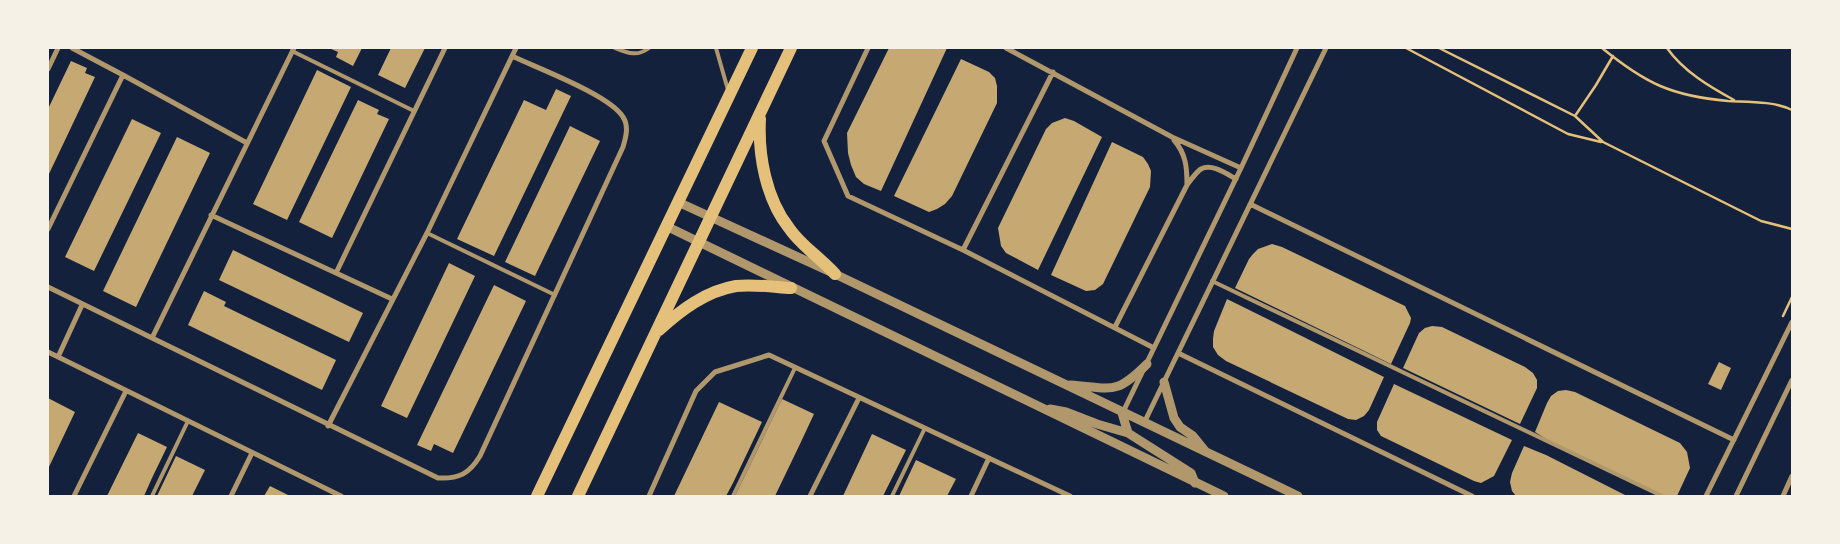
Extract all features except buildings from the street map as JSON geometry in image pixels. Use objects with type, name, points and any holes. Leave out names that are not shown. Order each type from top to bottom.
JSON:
[{"type":"main road","points":[[537,496],[752,48]]},
{"type":"main road","points":[[578,496],[791,48]]},
{"type":"main road","points":[[761,112],[759,140],[764,172],[775,204],[788,228],[835,274]]},
{"type":"main road","points":[[654,334],[676,314],[702,298],[719,292],[737,286],[791,288]]},
{"type":"street","points":[[48,70],[58,48]]},
{"type":"street","points":[[72,48],[247,143]]},
{"type":"street","points":[[336,273],[446,48]]},
{"type":"street","points":[[328,426],[427,233],[516,48]]},
{"type":"street","points":[[868,48],[824,141],[848,196],[963,250],[1154,348]]},
{"type":"street","points":[[1006,48],[1172,138],[1241,168]]},
{"type":"street","points":[[1128,433],[1122,413],[1236,179],[1297,48]]},
{"type":"street","points":[[1128,433],[1144,423],[1326,48]]},
{"type":"street","points":[[152,338],[293,49]]},
{"type":"street","points":[[48,287],[328,426],[438,478],[450,479],[472,469],[480,456],[555,295],[623,147],[627,133],[624,118],[614,106],[584,89],[512,56]]},
{"type":"street","points":[[963,250],[1053,72]]},
{"type":"street","points":[[48,229],[123,75]]},
{"type":"street","points":[[1172,138],[1180,146],[1187,162],[1187,184]]},
{"type":"street","points":[[1115,327],[1187,184],[1201,169],[1207,168],[1216,169],[1236,179]]},
{"type":"street","points":[[678,202],[835,274],[1298,496]]},
{"type":"street","points":[[1250,204],[1734,440]]},
{"type":"street","points":[[211,215],[392,299]]},
{"type":"street","points":[[666,226],[1224,496]]},
{"type":"street","points":[[58,357],[82,305]]},
{"type":"street","points":[[1706,496],[1792,322]]},
{"type":"street","points":[[48,352],[341,496]]},
{"type":"street","points":[[1178,353],[1472,496]]},
{"type":"street","points":[[649,496],[696,391],[715,372],[769,355],[989,458],[1059,494],[1070,496]]},
{"type":"street","points":[[1065,385],[1108,390],[1121,386],[1147,364]]},
{"type":"street","points":[[1736,496],[1792,380]]},
{"type":"street","points":[[1164,382],[1174,418],[1180,427],[1193,436],[1207,453]]},
{"type":"street","points":[[74,496],[126,391]]},
{"type":"street","points":[[1786,394],[1792,396]]},
{"type":"street","points":[[810,496],[859,398]]},
{"type":"street","points":[[1040,408],[1066,412],[1128,433],[1191,473],[1195,482]]},
{"type":"street","points":[[231,496],[252,453]]},
{"type":"street","points":[[971,496],[989,458]]},
{"type":"street","points":[[1782,496],[1792,476]]},
{"type":"lane","points":[[616,48],[632,54],[639,54],[649,48]]},
{"type":"lane","points":[[716,48],[730,94]]},
{"type":"lane","points":[[293,49],[414,111]]},
{"type":"lane","points":[[427,233],[555,295]]},
{"type":"lane","points":[[1212,281],[1662,496]]},
{"type":"lane","points":[[733,496],[795,368]]},
{"type":"lane","points":[[152,496],[188,421]]},
{"type":"lane","points":[[892,496],[925,428]]},
{"type":"path","points":[[1406,48],[1568,134],[1603,142],[1761,220],[1792,230]]},
{"type":"path","points":[[1439,48],[1575,116],[1603,142]]},
{"type":"path","points":[[1602,48],[1638,75],[1663,88],[1688,96],[1773,104],[1792,110]]},
{"type":"path","points":[[1667,48],[1689,70],[1714,89],[1736,101]]},
{"type":"path","points":[[1575,116],[1613,56]]}]
